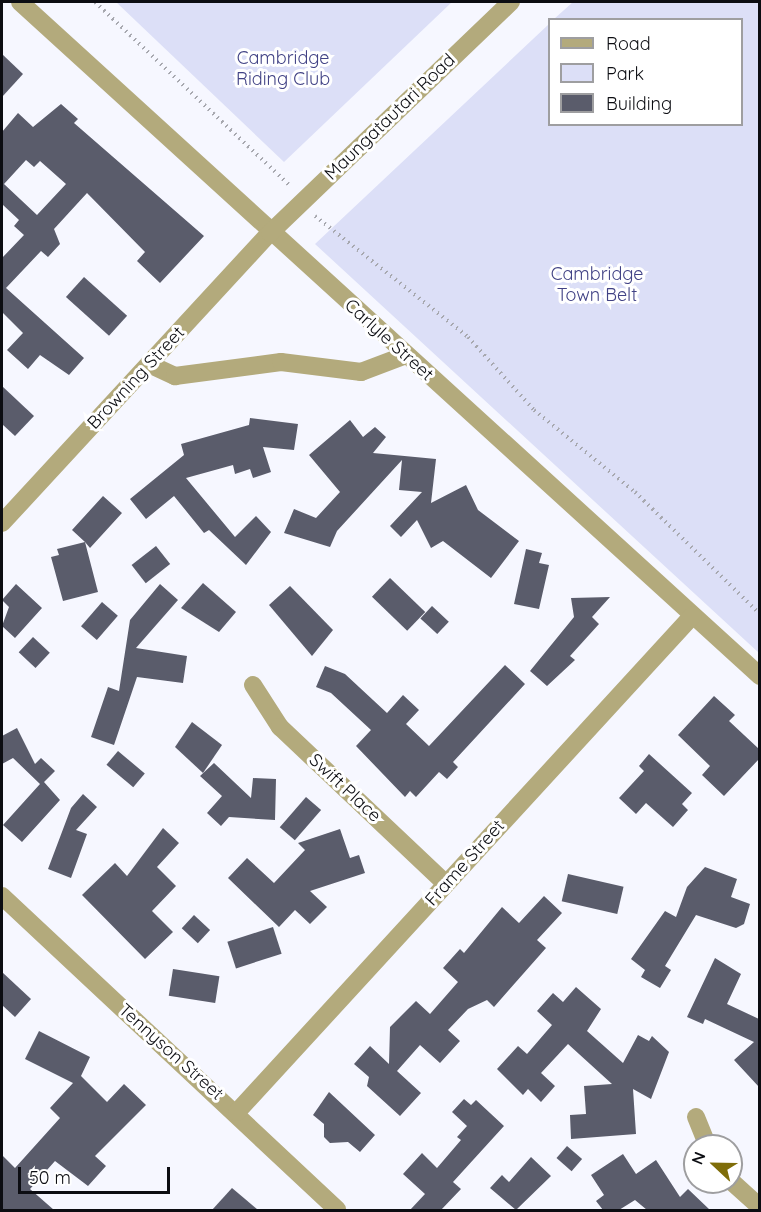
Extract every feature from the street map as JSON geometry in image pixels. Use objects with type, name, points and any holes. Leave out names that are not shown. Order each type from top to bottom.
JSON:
[{"type":"street","name":"Carlyle Street","points":[[20,2],[270,233],[759,676]]},
{"type":"street","name":"Maungatautari Road","points":[[270,233],[511,2]]},
{"type":"street","name":"Browning Street","points":[[2,523],[270,233]]},
{"type":"street","points":[[149,364],[175,376],[280,362],[361,372],[406,355]]},
{"type":"street","name":"Frame Street","points":[[237,1112],[693,615]]},
{"type":"street","name":"Swift Place","points":[[253,685],[280,727],[446,884]]},
{"type":"street","name":"Tennyson Street","points":[[2,896],[237,1112],[337,1210]]},
{"type":"street","points":[[696,1117],[703,1134]]},
{"type":"street","points":[[743,1193],[759,1208]]},
{"type":"path","points":[[95,2],[290,186]]},
{"type":"path","points":[[314,215],[468,337],[534,410],[635,492],[759,615]]},
{"type":"green space","name":"Cambridge Riding Club","points":[[116,2],[452,2],[284,162]]},
{"type":"green space","name":"Cambridge Town Belt","points":[[573,2],[759,2],[759,653],[315,244],[548,25],[548,126],[743,126],[743,18],[555,18]]},
{"type":"building","points":[[2,54],[23,74],[2,97]]},
{"type":"building","points":[[61,104],[78,119],[74,123],[204,236],[160,283],[137,261],[145,252],[87,193],[54,229],[60,244],[48,257],[41,251],[6,288],[84,358],[69,375],[40,355],[28,369],[7,350],[23,333],[2,312],[2,258],[24,235],[14,226],[19,220],[2,204],[2,132],[18,113],[33,127]],"holes":[[[26,160],[34,167],[40,161],[66,184],[37,215],[4,184]]]},
{"type":"building","points":[[84,277],[127,316],[109,336],[66,297]]},
{"type":"building","points":[[2,386],[34,416],[15,436],[2,424]]},
{"type":"building","points":[[250,418],[298,424],[294,450],[263,447],[271,472],[253,478],[250,469],[235,474],[233,465],[186,478],[235,537],[256,516],[271,532],[246,565],[209,530],[204,533],[174,496],[146,519],[130,499],[184,455],[181,444],[249,425]]},
{"type":"building","points":[[350,420],[363,437],[375,427],[386,437],[373,453],[436,459],[431,503],[466,485],[478,510],[519,541],[491,578],[443,541],[431,548],[417,520],[401,537],[390,526],[422,492],[399,490],[402,460],[337,531],[330,547],[284,533],[294,509],[316,518],[340,492],[309,455]]},
{"type":"building","points":[[103,496],[122,513],[90,548],[72,530]]},
{"type":"building","points":[[85,542],[98,592],[63,601],[51,557],[59,555],[57,549]]},
{"type":"building","points":[[156,546],[170,564],[146,583],[132,565]]},
{"type":"building","points":[[526,549],[542,553],[539,563],[549,565],[539,609],[514,604]]},
{"type":"building","points":[[390,578],[425,612],[407,631],[372,597]]},
{"type":"building","points":[[203,583],[236,612],[219,632],[181,608]]},
{"type":"building","points":[[16,584],[42,608],[15,638],[2,626],[9,607],[2,600]]},
{"type":"building","points":[[160,584],[178,600],[136,648],[187,656],[183,683],[137,677],[114,745],[91,737],[108,687],[119,691],[130,620]]},
{"type":"building","points":[[290,586],[333,630],[312,656],[269,605]]},
{"type":"building","points":[[610,597],[592,617],[599,624],[570,656],[575,660],[547,686],[530,671],[574,617],[571,598]]},
{"type":"building","points":[[102,602],[118,616],[97,640],[81,626]]},
{"type":"building","points":[[432,606],[449,622],[437,634],[420,618]]},
{"type":"building","points":[[33,637],[50,653],[35,668],[19,652]]},
{"type":"building","points":[[505,665],[525,684],[453,762],[458,767],[447,779],[439,772],[416,797],[410,791],[405,797],[356,746],[371,730],[331,693],[316,687],[325,666],[345,674],[387,713],[403,695],[419,710],[406,724],[429,746]]},
{"type":"building","points":[[714,696],[735,715],[729,721],[759,749],[759,759],[724,796],[702,775],[710,766],[678,735]]},
{"type":"building","points":[[192,722],[222,745],[203,773],[175,747]]},
{"type":"building","points":[[17,728],[35,764],[41,758],[55,771],[44,782],[60,800],[22,842],[3,825],[40,784],[13,758],[2,764],[2,736]]},
{"type":"building","points":[[118,751],[145,773],[133,787],[106,765]]},
{"type":"building","points":[[649,754],[692,793],[682,804],[688,810],[673,827],[646,803],[636,814],[619,798],[644,771],[639,766]]},
{"type":"building","points":[[214,763],[251,798],[253,778],[276,779],[275,820],[229,817],[221,826],[207,813],[222,796],[200,776]]},
{"type":"building","points":[[83,794],[97,807],[76,830],[87,834],[71,878],[48,869],[71,808]]},
{"type":"building","points":[[306,797],[321,810],[295,840],[280,827]]},
{"type":"building","points":[[163,828],[179,843],[157,867],[176,886],[152,911],[173,932],[145,959],[82,895],[115,863],[127,876]]},
{"type":"building","points":[[340,829],[350,858],[359,855],[365,873],[310,891],[327,907],[310,924],[295,910],[279,927],[228,878],[247,858],[274,883],[305,850],[298,843]]},
{"type":"building","points":[[705,867],[737,879],[731,897],[750,904],[744,924],[736,928],[696,915],[665,966],[671,970],[660,988],[641,977],[645,970],[631,959],[665,911],[676,917],[687,887]]},
{"type":"building","points":[[568,874],[624,887],[617,914],[562,901]]},
{"type":"building","points":[[544,896],[562,913],[537,940],[546,948],[494,1007],[487,1000],[468,1009],[448,1030],[460,1041],[440,1063],[420,1045],[397,1071],[421,1093],[400,1116],[367,1086],[369,1077],[354,1064],[370,1046],[389,1064],[390,1027],[416,1001],[430,1014],[458,982],[443,968],[460,949],[464,953],[502,907],[519,923]]},
{"type":"building","points":[[194,915],[210,930],[198,943],[182,928]]},
{"type":"building","points":[[273,927],[282,954],[236,968],[227,942]]},
{"type":"building","points":[[715,958],[741,974],[727,1004],[759,1019],[759,1087],[734,1060],[754,1042],[705,1019],[703,1024],[687,1017]]},
{"type":"building","points":[[173,969],[219,976],[215,1003],[169,996]]},
{"type":"building","points":[[2,972],[31,999],[15,1017],[2,1005]]},
{"type":"building","points":[[576,987],[601,1009],[587,1031],[623,1063],[638,1035],[649,1041],[652,1036],[669,1052],[651,1099],[633,1089],[636,1134],[571,1139],[570,1115],[586,1114],[584,1086],[612,1084],[568,1044],[541,1073],[555,1086],[541,1102],[528,1089],[523,1095],[497,1069],[518,1046],[527,1054],[552,1025],[537,1011],[553,993],[563,1002]]},
{"type":"building","points":[[39,1031],[90,1057],[81,1076],[107,1102],[124,1084],[146,1105],[95,1156],[106,1166],[88,1186],[55,1161],[30,1189],[54,1210],[2,1210],[2,1155],[15,1168],[60,1118],[50,1108],[73,1083],[25,1059]]},
{"type":"building","points":[[329,1092],[375,1135],[360,1152],[348,1142],[330,1143],[324,1137],[324,1124],[313,1115]]},
{"type":"building","points":[[464,1099],[471,1105],[476,1100],[504,1126],[453,1182],[461,1189],[441,1210],[410,1210],[425,1194],[403,1174],[422,1153],[437,1168],[461,1140],[457,1137],[467,1126],[452,1112]]},
{"type":"building","points":[[567,1146],[582,1159],[572,1171],[557,1158]]},
{"type":"building","points":[[623,1154],[636,1174],[656,1160],[680,1197],[683,1194],[693,1194],[710,1210],[647,1210],[635,1200],[619,1210],[603,1210],[596,1201],[604,1195],[591,1175]]},
{"type":"building","points":[[531,1157],[551,1176],[516,1210],[490,1188],[502,1175],[509,1182]]},
{"type":"building","points":[[232,1188],[258,1210],[212,1210]]}]
